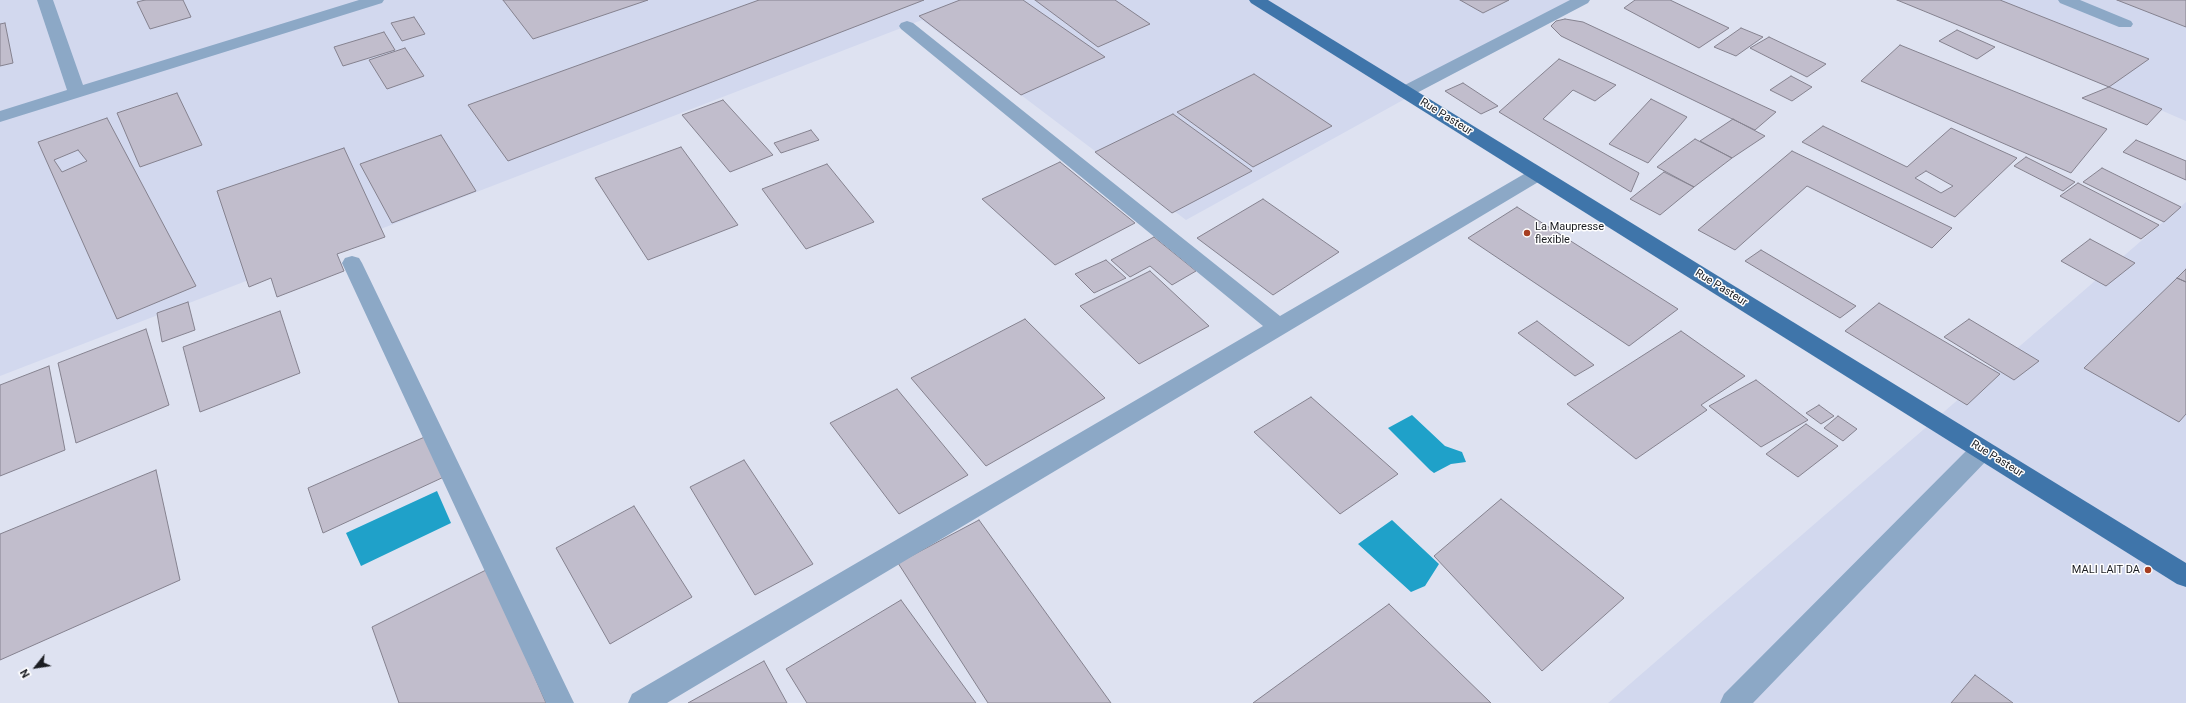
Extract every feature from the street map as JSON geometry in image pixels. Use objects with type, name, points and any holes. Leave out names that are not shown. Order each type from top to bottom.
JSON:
[{"type":"main road","name":"Rue Pasteur","points":[[1257,0],[2186,576]]},
{"type":"street","points":[[45,0],[77,93]]},
{"type":"street","points":[[0,117],[376,0]]},
{"type":"street","points":[[1405,92],[1582,0]]},
{"type":"street","points":[[2066,0],[2125,24]]},
{"type":"street","points":[[907,26],[1279,327]]},
{"type":"street","points":[[642,703],[1538,174]]},
{"type":"street","points":[[352,262],[560,703]]},
{"type":"street","points":[[1734,703],[1982,450]]},
{"type":"shaded area","points":[[0,0],[1584,0],[1186,220],[922,20],[0,376]]},
{"type":"shaded area","points":[[1906,0],[2186,0],[2186,121]]},
{"type":"shaded area","points":[[2186,202],[2186,703],[1608,703]]},
{"type":"water","points":[[1412,415],[1445,446],[1462,452],[1466,462],[1451,464],[1434,473],[1430,470],[1388,428]]},
{"type":"water","points":[[437,491],[451,523],[361,566],[346,533]]},
{"type":"water","points":[[1392,520],[1439,564],[1425,586],[1411,592],[1358,544]]},
{"type":"building","points":[[145,0],[183,0],[191,17],[150,29],[137,2]]},
{"type":"building","points":[[503,0],[648,0],[533,39]]},
{"type":"building","points":[[759,0],[924,0],[508,161],[468,105]]},
{"type":"building","points":[[960,0],[1023,0],[1105,57],[1021,95],[919,16]]},
{"type":"building","points":[[1035,0],[1115,0],[1150,24],[1098,47]]},
{"type":"building","points":[[1460,0],[1509,0],[1483,13]]},
{"type":"building","points":[[1635,0],[1670,0],[1729,28],[1699,48],[1624,8]]},
{"type":"building","points":[[1897,0],[2000,0],[2149,59],[2109,87]]},
{"type":"building","points":[[2117,0],[2186,0],[2186,27]]},
{"type":"building","points":[[414,17],[425,34],[402,41],[391,23]]},
{"type":"building","points":[[1565,19],[1583,22],[1776,112],[1755,130],[1561,36],[1551,26],[1556,21]]},
{"type":"building","points":[[5,23],[13,63],[0,66],[0,24]]},
{"type":"building","points":[[1741,28],[1763,37],[1736,56],[1714,47]]},
{"type":"building","points":[[1957,30],[1995,47],[1977,59],[1939,41]]},
{"type":"building","points":[[384,32],[395,50],[343,66],[334,47]]},
{"type":"building","points":[[1769,37],[1826,64],[1807,77],[1750,48]]},
{"type":"building","points":[[1900,45],[2107,129],[2071,173],[1861,81]]},
{"type":"building","points":[[405,48],[424,76],[387,89],[369,60]]},
{"type":"building","points":[[1559,59],[1616,85],[1595,101],[1573,90],[1543,119],[1639,173],[1631,192],[1499,112]]},
{"type":"building","points":[[1254,74],[1332,126],[1253,167],[1177,112]]},
{"type":"building","points":[[1791,76],[1812,87],[1792,101],[1770,90]]},
{"type":"building","points":[[1463,83],[1498,106],[1481,114],[1445,91]]},
{"type":"building","points":[[2109,87],[2162,109],[2147,125],[2082,98]]},
{"type":"building","points":[[177,93],[202,145],[140,167],[117,113]]},
{"type":"building","points":[[1651,99],[1687,117],[1648,163],[1609,144]]},
{"type":"building","points":[[723,100],[773,155],[730,172],[682,115]]},
{"type":"building","points":[[1173,114],[1252,171],[1172,213],[1095,152]]},
{"type":"building","points":[[107,118],[196,286],[117,319],[38,142]],"holes":[[[78,150],[87,161],[62,172],[54,160]]]},
{"type":"building","points":[[1733,119],[1765,136],[1732,158],[1700,141]]},
{"type":"building","points":[[1823,126],[1907,167],[1951,128],[2017,158],[1955,217],[1802,142]],"holes":[[[1926,171],[1953,186],[1941,193],[1915,178]]]},
{"type":"building","points":[[811,130],[819,140],[781,153],[774,143]]},
{"type":"building","points":[[441,135],[476,191],[392,223],[360,164]]},
{"type":"building","points":[[1695,139],[1732,158],[1694,187],[1657,167]]},
{"type":"building","points":[[2136,140],[2186,161],[2186,180],[2123,152]]},
{"type":"building","points":[[681,147],[738,225],[648,260],[595,178]]},
{"type":"building","points":[[344,148],[385,237],[337,254],[344,271],[277,297],[271,278],[249,287],[217,191]]},
{"type":"building","points":[[1792,151],[1952,228],[1932,248],[1807,186],[1735,250],[1698,230]]},
{"type":"building","points":[[2026,157],[2075,182],[2063,191],[2014,166]]},
{"type":"building","points":[[1060,162],[1135,223],[1055,265],[982,199]]},
{"type":"building","points":[[827,164],[874,222],[806,249],[762,189]]},
{"type":"building","points":[[2102,168],[2181,207],[2164,222],[2083,182]]},
{"type":"building","points":[[1664,172],[1694,187],[1660,215],[1630,199]]},
{"type":"building","points":[[2078,183],[2159,225],[2141,239],[2060,196]]},
{"type":"building","points":[[1263,199],[1339,252],[1273,295],[1197,238]]},
{"type":"building","points":[[1517,207],[1678,309],[1629,346],[1468,238]]},
{"type":"building","points":[[1154,237],[1196,271],[1172,285],[1150,266],[1130,277],[1111,260]]},
{"type":"building","points":[[2090,239],[2135,263],[2106,286],[2061,261]]},
{"type":"building","points":[[1761,250],[1856,306],[1840,318],[1745,261]]},
{"type":"building","points":[[1106,260],[1126,278],[1094,293],[1075,274]]},
{"type":"building","points":[[2186,269],[2186,282],[2177,278]]},
{"type":"building","points":[[1150,271],[1209,326],[1139,364],[1080,306]]},
{"type":"building","points":[[2177,278],[2186,282],[2186,414],[2179,422],[2084,368]]},
{"type":"building","points":[[188,302],[195,330],[162,342],[157,313]]},
{"type":"building","points":[[1879,303],[2000,374],[1967,405],[1845,331]]},
{"type":"building","points":[[280,311],[300,373],[200,412],[183,347]]},
{"type":"building","points":[[1025,319],[1105,398],[986,466],[911,378]]},
{"type":"building","points":[[1969,319],[2039,361],[2014,380],[1944,337]]},
{"type":"building","points":[[1537,321],[1594,365],[1575,376],[1518,333]]},
{"type":"building","points":[[146,329],[169,405],[76,443],[58,363]]},
{"type":"building","points":[[1681,331],[1745,376],[1701,405],[1707,410],[1636,459],[1567,404]]},
{"type":"building","points":[[49,366],[65,450],[0,476],[0,385]]},
{"type":"building","points":[[1756,380],[1808,420],[1761,447],[1709,406]]},
{"type":"building","points":[[897,389],[968,475],[899,514],[830,423]]},
{"type":"building","points":[[1311,397],[1398,474],[1340,514],[1254,432]]},
{"type":"building","points":[[1819,405],[1834,416],[1821,424],[1806,413]]},
{"type":"building","points":[[1838,416],[1857,429],[1843,441],[1824,428]]},
{"type":"building","points":[[1806,424],[1838,446],[1798,477],[1766,454]]},
{"type":"building","points":[[427,436],[446,476],[323,533],[308,488]]},
{"type":"building","points":[[744,460],[813,564],[755,595],[690,487]]},
{"type":"building","points":[[156,470],[180,580],[0,660],[0,534]]},
{"type":"building","points":[[1501,499],[1624,598],[1542,671],[1434,556]]},
{"type":"building","points":[[634,506],[692,597],[610,644],[556,548]]},
{"type":"building","points":[[979,520],[1111,703],[988,703],[898,563]]},
{"type":"building","points":[[488,569],[546,703],[399,703],[372,627]]},
{"type":"building","points":[[901,600],[976,703],[807,703],[786,669]]},
{"type":"building","points":[[1389,604],[1491,703],[1253,703]]},
{"type":"building","points":[[764,661],[787,703],[688,703]]},
{"type":"building","points":[[1975,675],[2013,703],[1951,703]]},
{"type":"place","name":"La Maupresse flexible","points":[[1527,233]]},
{"type":"place","name":"MALI LAIT DA","points":[[2148,570]]}]
